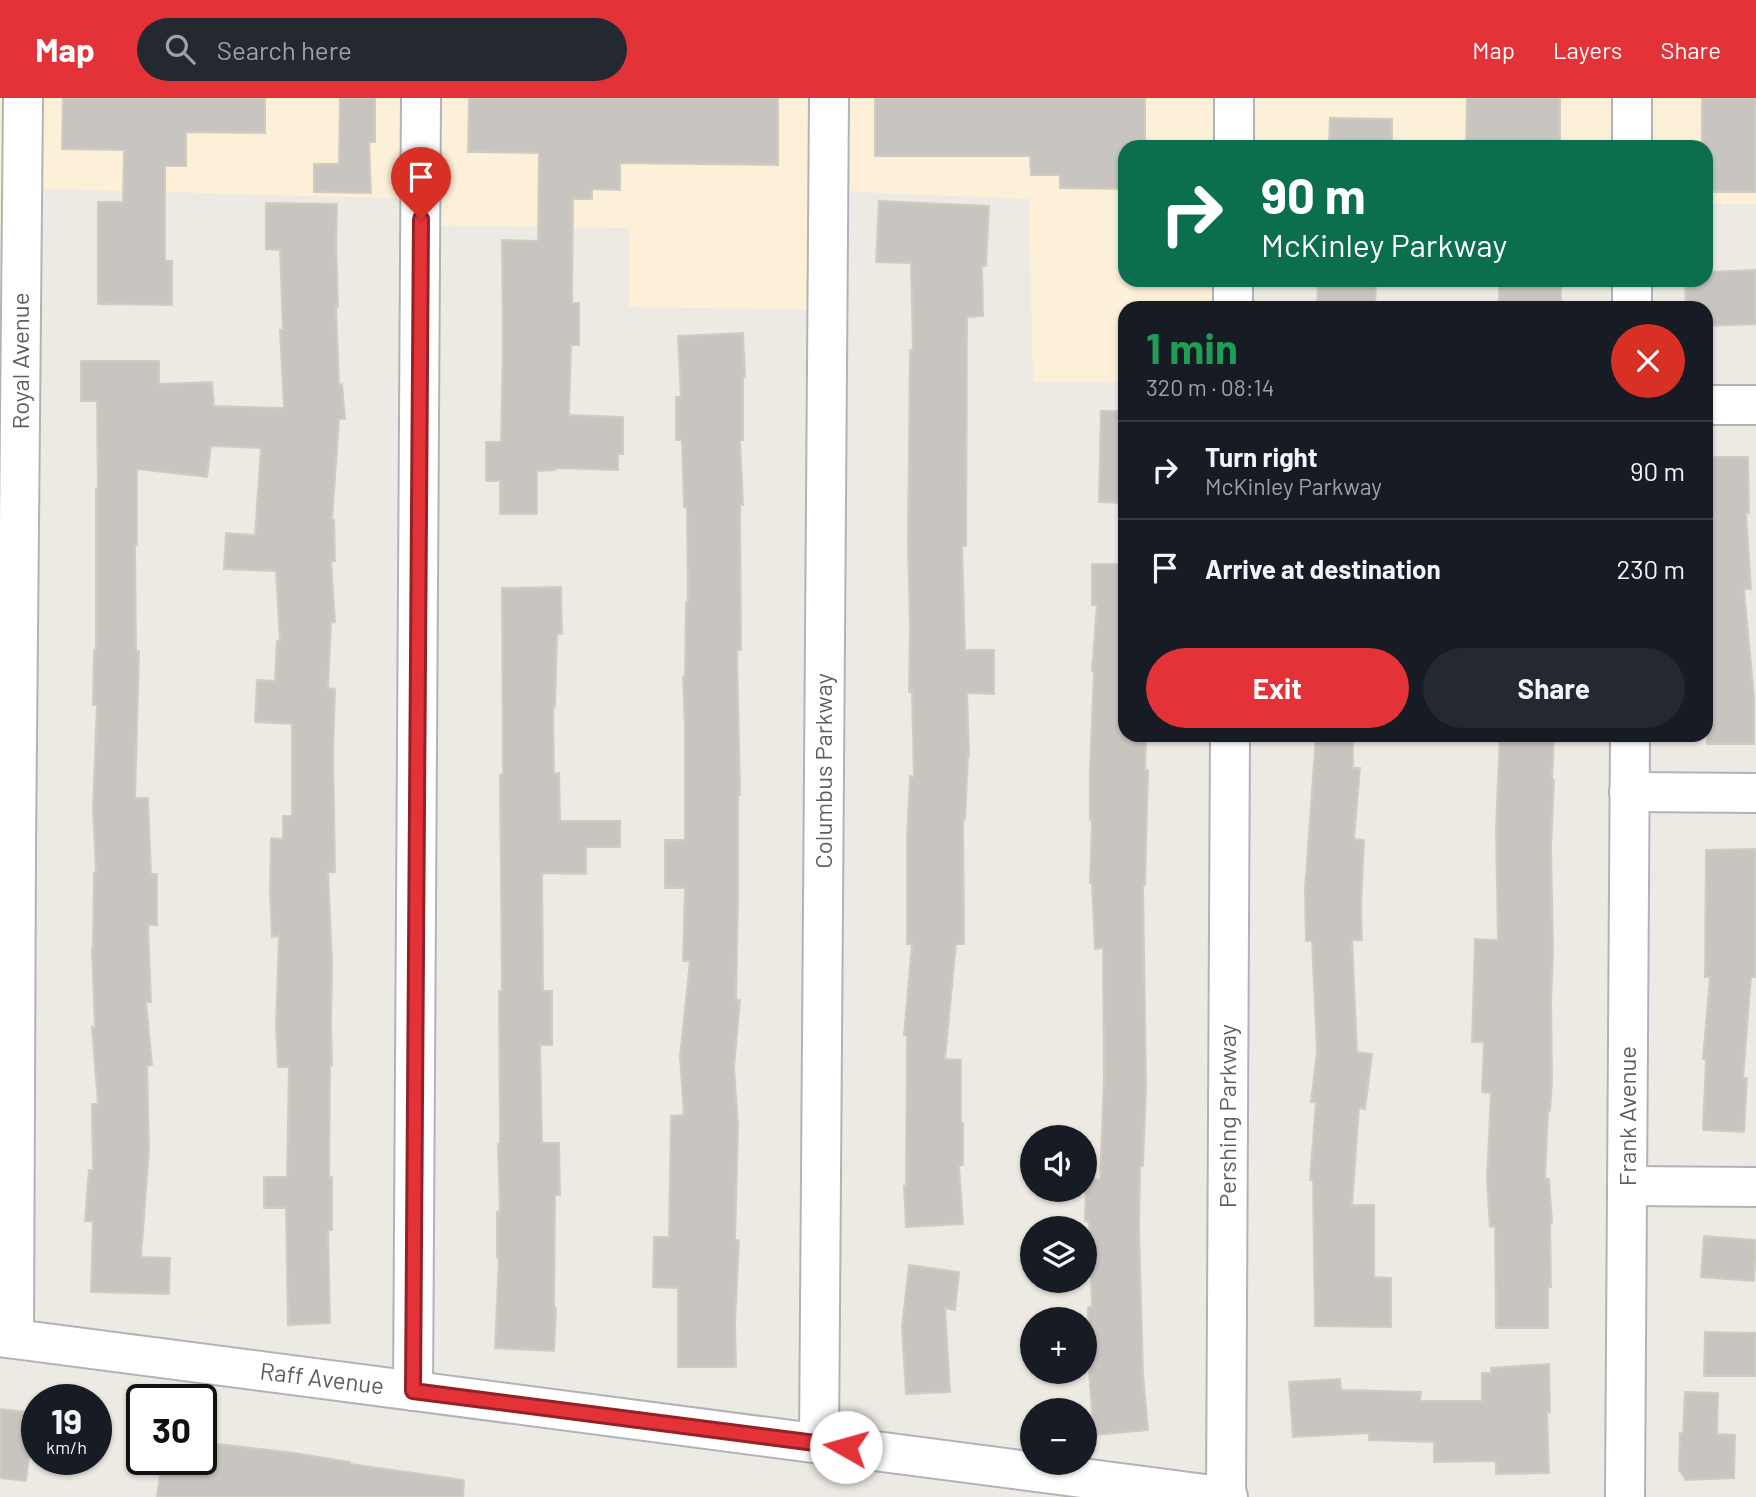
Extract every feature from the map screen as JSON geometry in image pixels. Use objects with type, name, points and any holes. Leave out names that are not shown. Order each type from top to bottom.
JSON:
[{"type":"street","name":"Royal Avenue","points":[[7,1338],[10,455],[23,98]]},
{"type":"street","points":[[413,1391],[422,98]]},
{"type":"street","name":"Columbus Parkway","points":[[819,1444],[829,98]]},
{"type":"street","points":[[1234,98],[1234,140]]},
{"type":"street","points":[[1632,98],[1632,140]]},
{"type":"street","points":[[1713,405],[1756,405]]},
{"type":"street","name":"Pershing Parkway","points":[[1227,1497],[1230,742]]},
{"type":"street","name":"Frank Avenue","points":[[1625,1497],[1630,742]]},
{"type":"street","points":[[1629,792],[1756,793]]},
{"type":"street","points":[[1627,1186],[1756,1187]]},
{"type":"street","name":"Raff Avenue","points":[[7,1338],[1227,1497]]},
{"type":"shaded area","points":[[0,98],[1756,98],[1756,204],[1713,204],[1713,140],[1118,140],[1118,287],[1233,287],[1233,301],[1118,301],[1118,382],[1033,382],[1029,199],[828,191],[827,310],[629,307],[629,228],[418,225],[417,199],[19,188],[20,456],[0,455]]},
{"type":"building","points":[[63,98],[265,98],[265,133],[186,132],[186,166],[165,166],[165,261],[172,261],[172,305],[98,304],[98,202],[123,202],[124,150],[62,149]]},
{"type":"building","points":[[340,98],[375,98],[375,142],[369,142],[371,193],[314,192],[314,164],[339,164]]},
{"type":"building","points":[[469,98],[778,98],[778,165],[620,163],[620,190],[592,189],[592,199],[573,199],[572,303],[579,303],[579,345],[571,345],[569,415],[623,417],[623,454],[618,454],[618,470],[555,468],[537,471],[537,514],[500,514],[500,481],[486,481],[486,442],[501,442],[502,240],[538,241],[539,153],[468,152]]},
{"type":"building","points":[[875,98],[1145,98],[1145,140],[1118,140],[1118,189],[1060,188],[1060,175],[1031,175],[1030,156],[875,156]]},
{"type":"building","points":[[1467,98],[1560,98],[1560,140],[1466,140]]},
{"type":"building","points":[[1702,98],[1756,98],[1756,192],[1713,192],[1713,140],[1702,140]]},
{"type":"building","points":[[1330,118],[1392,119],[1392,140],[1329,140]]},
{"type":"building","points":[[879,201],[989,206],[986,266],[982,266],[983,316],[967,317],[966,546],[962,546],[965,650],[994,650],[994,694],[967,693],[969,756],[963,819],[964,944],[956,944],[945,1059],[961,1060],[963,1165],[959,1166],[963,1224],[906,1227],[904,1186],[907,1036],[904,1035],[912,944],[907,944],[907,839],[910,776],[914,777],[912,692],[909,692],[908,545],[910,350],[913,350],[911,263],[876,262]]},
{"type":"building","points":[[266,203],[337,204],[336,307],[339,385],[342,384],[345,419],[339,419],[332,520],[335,561],[331,561],[335,622],[331,623],[328,688],[335,689],[335,872],[328,872],[332,962],[329,1177],[332,1177],[332,1230],[328,1230],[330,1323],[288,1325],[286,1208],[264,1208],[264,1177],[287,1177],[289,1067],[278,1067],[276,1026],[279,936],[272,937],[270,894],[271,838],[283,839],[283,816],[292,816],[292,724],[255,722],[257,680],[275,681],[277,641],[280,641],[276,571],[224,569],[226,533],[255,535],[261,448],[211,446],[207,477],[137,469],[136,651],[139,651],[135,798],[148,798],[151,874],[157,874],[157,925],[148,925],[151,1002],[146,1002],[152,1065],[147,1066],[149,1149],[141,1257],[170,1258],[169,1294],[91,1292],[93,1221],[85,1221],[89,1170],[93,1170],[92,1104],[98,1104],[92,1027],[95,1027],[92,948],[96,873],[93,808],[97,705],[93,705],[98,489],[97,401],[81,401],[81,361],[159,361],[159,384],[212,382],[214,406],[284,408],[280,250],[266,249]]},
{"type":"building","points":[[1756,270],[1756,324],[1713,326],[1713,301],[1686,301],[1685,287],[1713,287],[1713,272]]},
{"type":"building","points":[[1318,287],[1376,287],[1375,301],[1317,301]]},
{"type":"building","points":[[1499,287],[1561,287],[1561,301],[1499,301]]},
{"type":"building","points":[[743,333],[745,377],[743,440],[740,440],[743,505],[740,505],[741,650],[737,650],[740,795],[736,1000],[740,1000],[734,1068],[738,1125],[735,1240],[739,1240],[736,1367],[678,1367],[678,1288],[653,1287],[654,1237],[669,1237],[671,1116],[684,1115],[680,1056],[690,961],[683,961],[685,888],[665,888],[665,840],[685,840],[683,677],[688,602],[687,507],[684,507],[682,440],[676,440],[676,397],[681,397],[678,336]]},
{"type":"building","points":[[1101,411],[1118,411],[1118,503],[1099,502]]},
{"type":"building","points":[[1713,457],[1748,457],[1749,513],[1746,513],[1751,589],[1744,589],[1754,698],[1754,744],[1707,744],[1713,742]]},
{"type":"building","points":[[1092,564],[1118,564],[1118,742],[1146,742],[1145,770],[1148,770],[1143,885],[1146,1087],[1143,1166],[1140,1166],[1139,1229],[1143,1375],[1148,1430],[1097,1435],[1097,1398],[1091,1398],[1090,1384],[1097,1384],[1097,1307],[1092,1307],[1092,1293],[1097,1293],[1097,1216],[1085,1216],[1085,1202],[1097,1202],[1104,1081],[1103,948],[1095,949],[1090,883],[1092,671],[1097,605],[1092,605]]},
{"type":"building","points":[[561,587],[562,634],[557,634],[553,707],[554,774],[559,773],[560,821],[620,821],[620,847],[586,847],[586,874],[542,873],[543,991],[552,991],[552,1045],[540,1045],[542,1143],[559,1143],[560,1195],[555,1195],[554,1351],[495,1348],[499,1257],[497,1212],[500,1213],[499,991],[502,991],[500,775],[503,774],[502,588]]},
{"type":"building","points":[[1316,742],[1353,742],[1353,768],[1360,768],[1354,839],[1364,840],[1362,940],[1352,940],[1357,1052],[1372,1054],[1365,1109],[1359,1108],[1352,1205],[1374,1205],[1374,1277],[1391,1278],[1391,1327],[1315,1326],[1313,1180],[1310,1180],[1316,1102],[1311,1102],[1317,1051],[1312,941],[1306,941],[1305,890]]},
{"type":"building","points":[[1500,742],[1554,742],[1551,847],[1552,1080],[1545,1179],[1549,1179],[1552,1223],[1548,1328],[1496,1328],[1495,1226],[1490,1227],[1487,1179],[1491,1093],[1482,1092],[1484,1042],[1472,1042],[1475,939],[1498,940],[1496,828]]},
{"type":"building","points":[[1756,849],[1756,977],[1751,977],[1743,1078],[1747,1078],[1744,1132],[1703,1130],[1706,1059],[1703,1059],[1710,977],[1705,977],[1706,850]]},
{"type":"building","points":[[1704,1236],[1756,1240],[1754,1281],[1701,1277]]},
{"type":"building","points":[[909,1265],[959,1272],[955,1310],[945,1308],[950,1392],[906,1394],[902,1326]]},
{"type":"building","points":[[1705,1332],[1756,1333],[1756,1376],[1704,1376]]},
{"type":"building","points":[[1549,1364],[1549,1473],[1496,1474],[1496,1461],[1434,1462],[1434,1442],[1369,1440],[1369,1433],[1293,1437],[1289,1382],[1340,1379],[1341,1390],[1421,1392],[1420,1401],[1482,1401],[1482,1373],[1491,1373],[1491,1368]]},
{"type":"building","points":[[1685,1392],[1718,1393],[1717,1434],[1735,1435],[1734,1478],[1686,1480],[1679,1470]]},
{"type":"building","points":[[0,1409],[21,1411],[21,1475],[27,1475],[26,1481],[0,1478]]},
{"type":"building","points":[[217,1444],[295,1453],[350,1464],[464,1480],[463,1497],[157,1497],[160,1475],[217,1475]]},
{"type":"route","points":[[421,219],[413,1391],[846,1447]]}]
